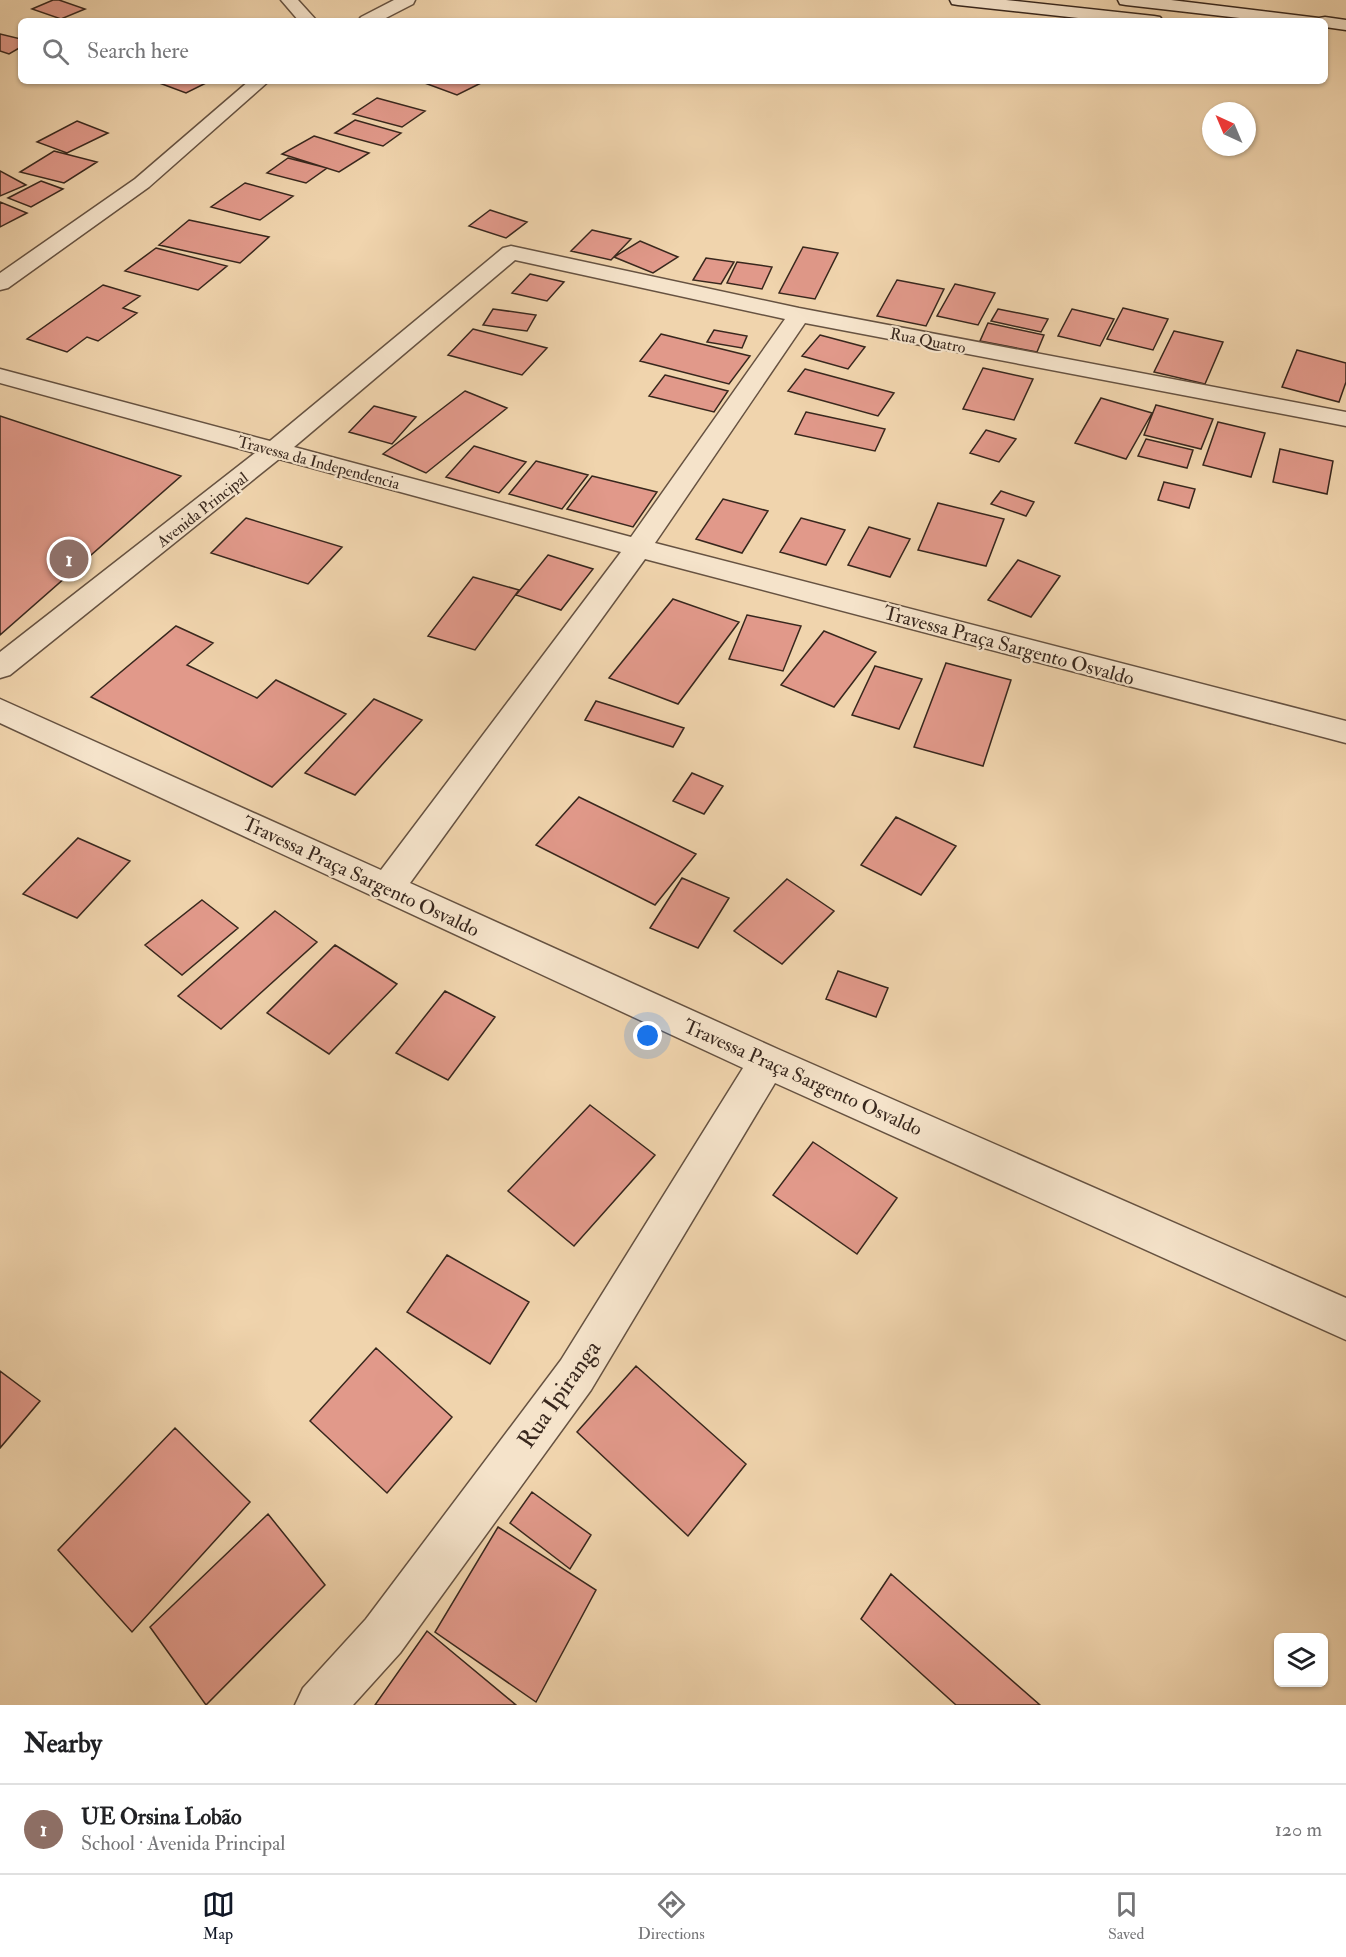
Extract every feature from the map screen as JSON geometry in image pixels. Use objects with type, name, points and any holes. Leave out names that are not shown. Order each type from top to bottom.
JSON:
[{"type":"street","points":[[289,0],[305,18]]},
{"type":"street","points":[[373,18],[407,0]]},
{"type":"street","points":[[958,0],[1126,18]]},
{"type":"street","points":[[1125,0],[1285,18]]},
{"type":"street","points":[[1328,22],[1346,25]]},
{"type":"street","points":[[0,283],[142,183],[257,84]]},
{"type":"street","name":"Rua Quatro","points":[[511,253],[800,315],[1346,419]]},
{"type":"street","name":"Avenida Principal","points":[[0,668],[275,450],[511,253]]},
{"type":"street","points":[[387,888],[638,548],[800,315]]},
{"type":"street","name":"Travessa da Independencia","points":[[0,376],[638,548]]},
{"type":"street","name":"Travessa Praça Sargento Osvaldo","points":[[638,548],[1346,732]]},
{"type":"street","name":"Travessa Praça Sargento Osvaldo","points":[[0,710],[767,1062],[1346,1319]]},
{"type":"street","name":"Rua Ipiranga","points":[[320,1705],[383,1636],[576,1375],[767,1062]]},
{"type":"building","points":[[53,0],[59,0],[85,9],[58,18],[32,9]]},
{"type":"building","points":[[0,34],[18,38],[18,49],[9,54],[0,51]]},
{"type":"building","points":[[162,84],[204,84],[186,93]]},
{"type":"building","points":[[427,84],[479,84],[457,95]]},
{"type":"building","points":[[377,98],[425,111],[402,127],[353,114]]},
{"type":"building","points":[[355,120],[401,133],[383,146],[335,133]]},
{"type":"building","points":[[77,121],[108,133],[67,153],[37,142]]},
{"type":"building","points":[[314,136],[369,153],[339,172],[282,154]]},
{"type":"building","points":[[54,151],[97,162],[64,183],[20,172]]},
{"type":"building","points":[[288,158],[327,168],[306,183],[267,173]]},
{"type":"building","points":[[0,171],[26,185],[0,196]]},
{"type":"building","points":[[41,181],[63,189],[31,207],[8,198]]},
{"type":"building","points":[[245,183],[293,196],[260,220],[211,207]]},
{"type":"building","points":[[0,202],[27,213],[0,227]]},
{"type":"building","points":[[490,210],[527,222],[506,238],[469,226]]},
{"type":"building","points":[[189,220],[269,237],[240,263],[159,245]]},
{"type":"building","points":[[592,230],[631,239],[611,260],[571,251]]},
{"type":"building","points":[[640,241],[678,257],[653,273],[614,257]]},
{"type":"building","points":[[803,247],[838,253],[815,299],[779,293]]},
{"type":"building","points":[[156,248],[227,266],[198,290],[125,271]]},
{"type":"building","points":[[706,258],[734,262],[721,284],[693,280]]},
{"type":"building","points":[[737,262],[772,267],[762,289],[727,283]]},
{"type":"building","points":[[530,274],[564,282],[547,301],[512,293]]},
{"type":"building","points":[[897,280],[944,289],[926,326],[877,316]]},
{"type":"building","points":[[955,284],[995,293],[978,325],[937,316]]},
{"type":"building","points":[[103,285],[140,296],[123,308],[137,313],[98,341],[87,337],[67,352],[27,339]]},
{"type":"building","points":[[1123,308],[1168,319],[1153,350],[1107,339]]},
{"type":"building","points":[[493,309],[536,315],[527,331],[483,325]]},
{"type":"building","points":[[998,309],[1048,319],[1041,332],[991,321]]},
{"type":"building","points":[[1072,309],[1114,319],[1100,346],[1058,336]]},
{"type":"building","points":[[988,323],[1044,335],[1037,352],[980,341]]},
{"type":"building","points":[[473,329],[547,348],[522,375],[448,355]]},
{"type":"building","points":[[714,330],[747,336],[742,348],[707,342]]},
{"type":"building","points":[[1174,331],[1223,342],[1205,384],[1154,372]]},
{"type":"building","points":[[661,334],[750,356],[729,384],[640,361]]},
{"type":"building","points":[[820,335],[865,347],[848,369],[802,356]]},
{"type":"building","points":[[1297,350],[1346,363],[1346,382],[1339,402],[1282,387]]},
{"type":"building","points":[[983,368],[1033,379],[1014,420],[963,409]]},
{"type":"building","points":[[805,369],[894,393],[878,416],[788,391]]},
{"type":"building","points":[[665,375],[728,391],[714,412],[649,396]]},
{"type":"building","points":[[465,391],[507,408],[426,473],[383,454]]},
{"type":"building","points":[[1101,398],[1152,413],[1126,459],[1075,443]]},
{"type":"building","points":[[1156,405],[1213,419],[1201,449],[1144,435]]},
{"type":"building","points":[[374,406],[416,417],[392,444],[349,432]]},
{"type":"building","points":[[806,412],[885,429],[875,451],[795,434]]},
{"type":"building","points":[[0,416],[181,476],[0,635]]},
{"type":"building","points":[[1218,422],[1265,433],[1251,477],[1203,465]]},
{"type":"building","points":[[986,430],[1016,439],[999,462],[970,453]]},
{"type":"building","points":[[1146,439],[1193,450],[1187,468],[1138,456]]},
{"type":"building","points":[[474,446],[526,462],[499,493],[446,477]]},
{"type":"building","points":[[1280,449],[1333,461],[1327,494],[1273,482]]},
{"type":"building","points":[[536,461],[588,475],[562,509],[509,494]]},
{"type":"building","points":[[592,476],[657,492],[633,527],[567,509]]},
{"type":"building","points":[[1164,482],[1195,489],[1189,508],[1158,500]]},
{"type":"building","points":[[1001,491],[1034,502],[1026,516],[991,504]]},
{"type":"building","points":[[723,499],[768,511],[742,553],[696,539]]},
{"type":"building","points":[[938,503],[1004,519],[986,566],[918,550]]},
{"type":"building","points":[[246,518],[342,547],[308,584],[211,553]]},
{"type":"building","points":[[801,518],[845,530],[826,565],[780,552]]},
{"type":"building","points":[[869,527],[910,539],[890,577],[848,565]]},
{"type":"building","points":[[548,555],[593,569],[561,610],[516,595]]},
{"type":"building","points":[[1018,560],[1060,576],[1031,617],[988,600]]},
{"type":"building","points":[[473,577],[519,590],[475,650],[428,636]]},
{"type":"building","points":[[673,599],[739,622],[678,704],[609,678]]},
{"type":"building","points":[[747,615],[801,626],[783,671],[729,659]]},
{"type":"building","points":[[176,626],[213,643],[187,665],[257,698],[276,680],[346,714],[272,787],[91,697]]},
{"type":"building","points":[[824,631],[876,652],[834,707],[781,685]]},
{"type":"building","points":[[946,663],[1011,680],[983,766],[914,747]]},
{"type":"building","points":[[875,666],[922,679],[899,729],[852,715]]},
{"type":"building","points":[[374,699],[422,720],[355,795],[305,773]]},
{"type":"building","points":[[596,701],[684,728],[673,747],[585,720]]},
{"type":"building","points":[[692,773],[723,786],[704,814],[673,801]]},
{"type":"building","points":[[579,797],[696,854],[655,905],[536,845]]},
{"type":"building","points":[[896,817],[956,846],[921,895],[861,865]]},
{"type":"building","points":[[78,838],[130,861],[77,918],[23,894]]},
{"type":"building","points":[[682,878],[729,898],[698,948],[650,928]]},
{"type":"building","points":[[787,879],[834,911],[782,964],[734,931]]},
{"type":"building","points":[[202,900],[238,928],[182,975],[145,945]]},
{"type":"building","points":[[275,911],[317,942],[221,1029],[178,996]]},
{"type":"building","points":[[335,945],[397,984],[329,1054],[267,1013]]},
{"type":"building","points":[[838,971],[888,988],[876,1017],[826,999]]},
{"type":"building","points":[[445,991],[495,1017],[448,1080],[396,1053]]},
{"type":"building","points":[[590,1105],[655,1155],[574,1246],[508,1191]]},
{"type":"building","points":[[813,1142],[897,1198],[857,1254],[773,1195]]},
{"type":"building","points":[[447,1255],[529,1302],[490,1364],[407,1312]]},
{"type":"building","points":[[376,1348],[452,1417],[387,1493],[310,1421]]},
{"type":"building","points":[[636,1366],[746,1464],[688,1536],[577,1432]]},
{"type":"building","points":[[0,1371],[40,1401],[0,1448]]},
{"type":"building","points":[[175,1428],[250,1502],[132,1632],[58,1550]]},
{"type":"building","points":[[532,1492],[591,1535],[570,1569],[510,1523]]},
{"type":"building","points":[[268,1514],[325,1585],[206,1705],[150,1627]]},
{"type":"building","points":[[498,1527],[596,1590],[536,1702],[435,1632]]},
{"type":"building","points":[[891,1574],[1040,1705],[956,1705],[861,1619]]},
{"type":"building","points":[[427,1631],[516,1705],[375,1705]]},
{"type":"place","name":"UE Orsina Lobão","points":[[69,559]]}]
